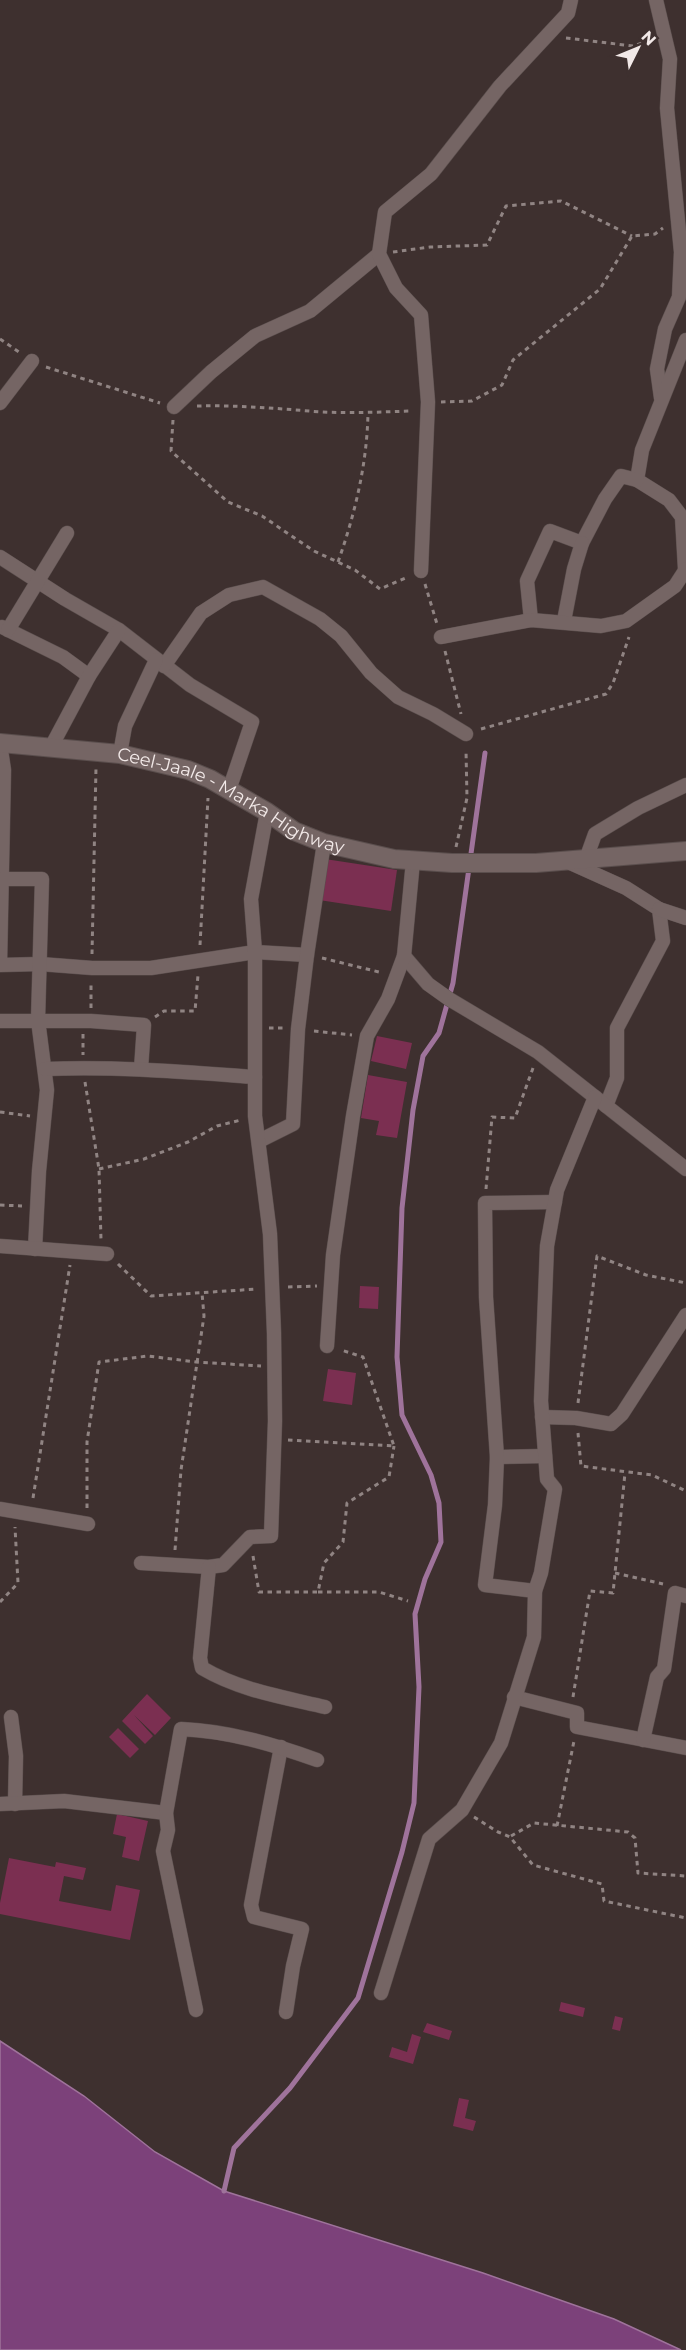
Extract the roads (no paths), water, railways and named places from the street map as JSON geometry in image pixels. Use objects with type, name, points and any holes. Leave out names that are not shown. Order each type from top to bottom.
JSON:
[{"type":"street","points":[[420,571],[428,406],[421,315],[396,288],[379,254],[385,212],[431,174],[500,86],[568,13],[571,0]]},
{"type":"street","points":[[656,0],[670,59],[668,108],[670,156],[679,218],[681,252],[679,297],[665,329],[657,369],[661,398]]},
{"type":"street","points":[[174,407],[211,372],[255,336],[310,310],[379,254]]},
{"type":"street","points":[[637,480],[642,450],[686,340]]},
{"type":"street","points":[[0,403],[32,361]]},
{"type":"street","points":[[441,637],[531,620],[564,621],[601,626],[626,621],[675,585],[685,569],[684,517],[669,500],[637,480],[621,476],[605,499],[582,543],[574,568],[564,621]]},
{"type":"street","points":[[531,620],[527,581],[550,531],[582,543]]},
{"type":"street","points":[[67,533],[39,581],[4,628],[63,657],[89,676]]},
{"type":"street","points":[[0,556],[119,630],[190,685],[252,722],[229,790]]},
{"type":"street","points":[[120,754],[125,726],[160,663],[201,613],[229,595],[263,587],[320,619],[341,636],[371,673],[398,697],[434,714],[466,734]]},
{"type":"street","points":[[50,749],[89,676],[119,630]]},
{"type":"street","points":[[0,743],[4,770],[0,965],[152,968],[255,952],[307,955]]},
{"type":"street","name":"Ceel-Jaale - Marka Highway","points":[[0,743],[50,749],[97,751],[159,762],[210,779],[267,812],[294,831],[324,843],[394,859],[455,863],[536,863],[686,851]]},
{"type":"street","points":[[586,859],[595,834],[638,808],[686,785]]},
{"type":"street","points":[[141,1563],[209,1567],[223,1565],[250,1537],[271,1536],[274,1439],[272,1287],[270,1234],[255,1116],[255,952],[251,899],[267,812]]},
{"type":"street","points":[[259,1141],[293,1124],[298,1029],[324,843]]},
{"type":"street","points":[[327,1346],[331,1286],[352,1116],[367,1036],[388,999],[404,956],[412,861]]},
{"type":"street","points":[[564,861],[626,888],[659,909],[686,918]]},
{"type":"street","points":[[2,879],[42,879],[39,1020],[47,1090],[35,1249]]},
{"type":"street","points":[[606,1106],[617,1078],[617,1028],[663,941],[659,909]]},
{"type":"street","points":[[404,956],[428,984],[538,1052],[686,1169]]},
{"type":"street","points":[[0,1021],[87,1021],[144,1025],[141,1069]]},
{"type":"street","points":[[45,1069],[83,1067],[141,1069],[255,1077]]},
{"type":"street","points":[[381,1993],[429,1839],[462,1810],[501,1743],[534,1637],[535,1591],[541,1573],[555,1490],[547,1479],[541,1401],[547,1246],[557,1190],[595,1097]]},
{"type":"street","points":[[535,1591],[485,1585],[495,1505],[497,1457],[486,1297],[485,1203],[555,1202]]},
{"type":"street","points":[[0,1246],[104,1253]]},
{"type":"street","points":[[542,1417],[576,1418],[611,1424],[622,1414],[686,1315]]},
{"type":"street","points":[[497,1457],[545,1455]]},
{"type":"street","points":[[0,1509],[87,1524]]},
{"type":"street","points":[[209,1567],[200,1658],[202,1668],[249,1689],[325,1707]]},
{"type":"street","points":[[643,1740],[657,1677],[664,1669],[680,1594]]},
{"type":"street","points":[[514,1697],[577,1713],[577,1727],[686,1748]]},
{"type":"street","points":[[10,1717],[16,1756],[15,1804]]},
{"type":"street","points":[[196,2010],[163,1851],[168,1830],[166,1813],[181,1729],[207,1730],[281,1747],[317,1760]]},
{"type":"street","points":[[281,1747],[250,1905],[254,1917],[302,1929],[293,1966],[286,2012]]},
{"type":"street","points":[[0,1804],[64,1801],[166,1813]]},
{"type":"waterway","points":[[224,2191],[234,2148],[290,2088],[358,1998],[402,1852],[414,1803],[419,1687],[415,1614],[425,1579],[441,1542],[439,1503],[431,1475],[402,1415],[397,1357],[402,1208],[413,1110],[423,1056],[439,1033],[453,983],[485,753]]}]
